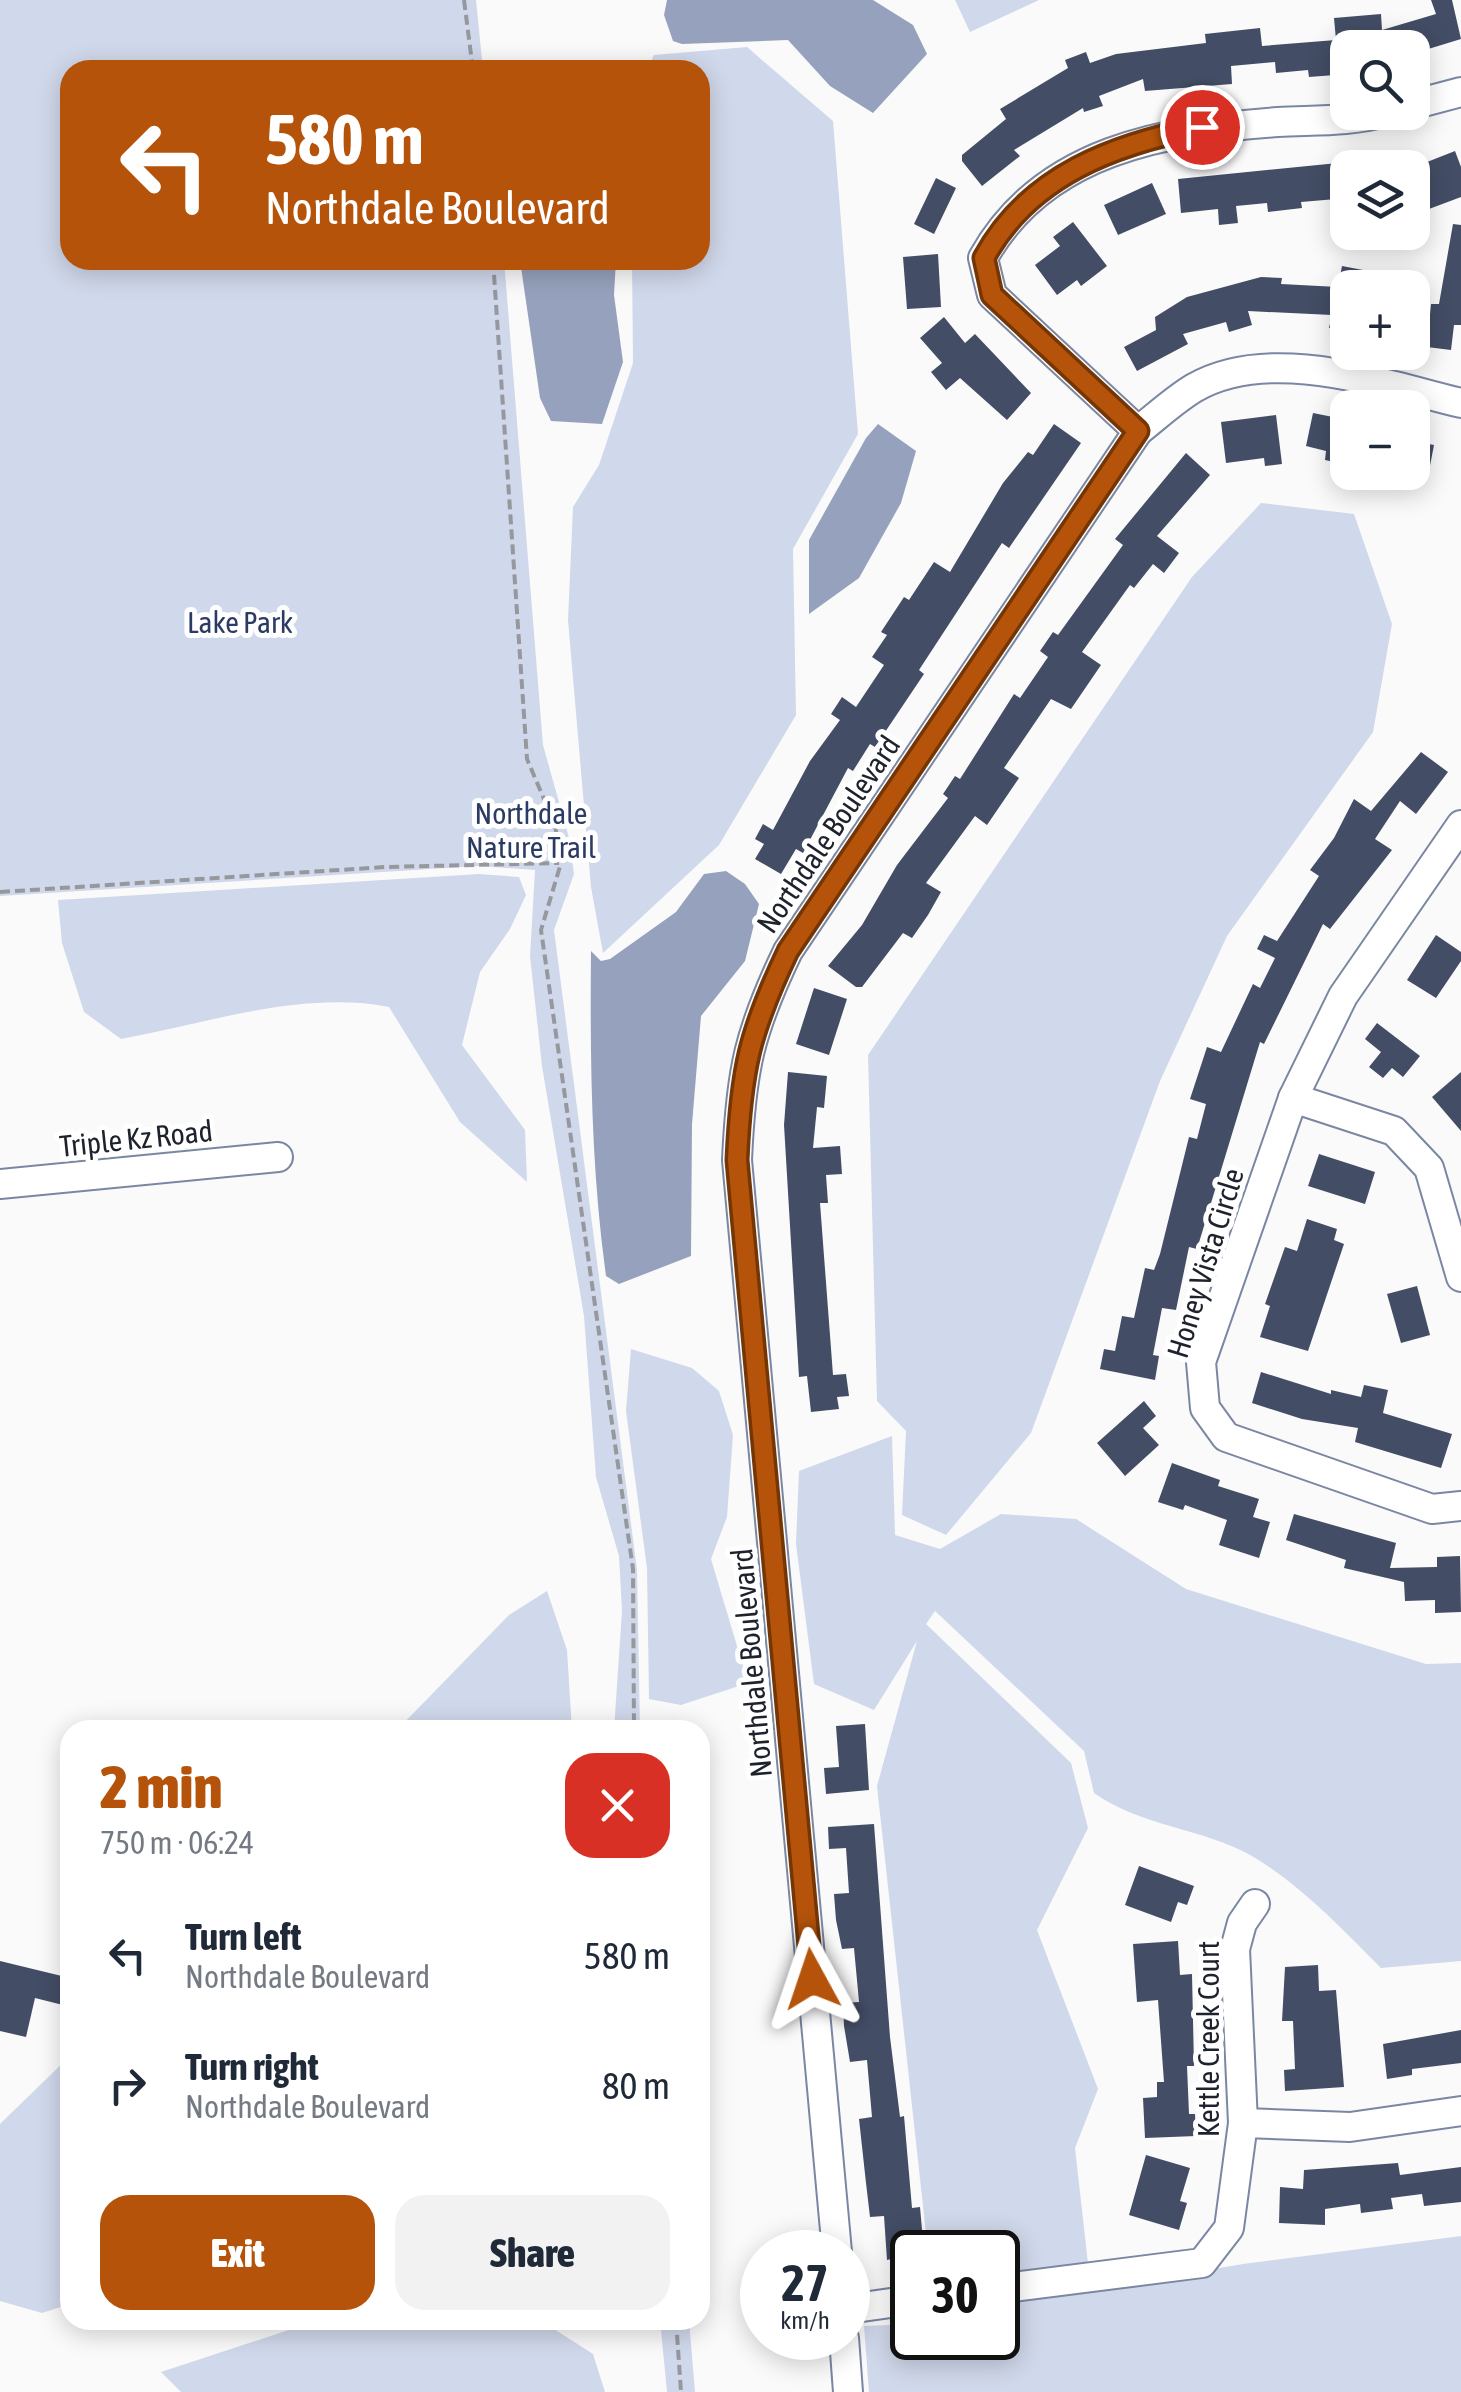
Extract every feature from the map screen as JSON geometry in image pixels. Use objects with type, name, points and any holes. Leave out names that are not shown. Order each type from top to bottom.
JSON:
[{"type":"street","points":[[1430,100],[1461,92]]},
{"type":"street","points":[[1138,431],[992,295],[984,258],[1002,223],[1069,171],[1142,139],[1202,127],[1330,117]]},
{"type":"street","name":"Northdale Boulevard","points":[[835,2230],[737,1160],[740,1080],[758,1014],[788,951],[1138,431],[1196,386],[1267,367],[1323,370],[1461,403]]},
{"type":"street","name":"Honey Vista Circle","points":[[1461,825],[1343,996],[1294,1098],[1201,1362],[1205,1408],[1226,1437],[1432,1509],[1461,1506]]},
{"type":"street","points":[[1294,1098],[1394,1131],[1429,1168],[1461,1277]]},
{"type":"street","name":"Triple Kz Road","points":[[0,1184],[278,1156]]},
{"type":"street","name":"Kettle Creek Court","points":[[1020,2287],[1202,2263],[1229,2228],[1244,2123],[1235,1949],[1242,1923],[1256,1904]]},
{"type":"street","points":[[1244,2123],[1350,2126],[1461,2110]]},
{"type":"street","points":[[846,2360],[848,2392]]},
{"type":"path","points":[[464,0],[472,60]]},
{"type":"path","points":[[494,270],[527,759],[555,825],[560,863],[540,930],[633,1569],[634,1720]]},
{"type":"path","points":[[0,892],[478,864],[560,863]]},
{"type":"path","points":[[677,2330],[681,2392]]},
{"type":"green space","name":"Lake Park","points":[[0,0],[476,0],[482,60],[60,60],[60,270],[505,270],[543,745],[569,838],[574,874],[554,930],[637,1570],[640,1720],[615,1720],[622,1611],[619,1556],[596,1477],[584,1316],[542,1066],[530,956],[535,870],[479,866],[0,896]]},
{"type":"green space","points":[[955,0],[1039,0],[970,32]]},
{"type":"green space","points":[[747,47],[833,121],[858,434],[793,549],[796,715],[719,845],[603,953],[591,887],[568,620],[573,507],[599,465],[633,363],[632,270],[710,270],[710,60],[652,60],[654,55]]},
{"type":"green space","points":[[1261,503],[1354,514],[1392,624],[1373,732],[1227,936],[1160,1081],[1031,1433],[946,1535],[902,1515],[906,1431],[877,1401],[868,1055],[1192,577]]},
{"type":"green space","points":[[479,874],[519,877],[526,895],[510,929],[480,972],[462,1045],[525,1130],[527,1182],[460,1122],[389,1007],[356,1003],[289,1005],[121,1039],[84,1012],[62,943],[58,900]]},
{"type":"green space","points":[[631,1349],[692,1368],[719,1391],[733,1435],[727,1517],[711,1559],[748,1683],[681,1705],[649,1699],[647,1568],[626,1411]]},
{"type":"green space","points":[[892,1436],[895,1535],[940,1549],[1001,1514],[1076,1519],[1186,1589],[1426,1664],[1461,1663],[1461,1961],[1381,1968],[1304,1894],[1252,1856],[1132,1813],[1094,1793],[1084,1751],[935,1611],[926,1624],[1071,1763],[1088,1828],[1037,1930],[1098,2089],[1075,2148],[1091,2290],[1243,2264],[1461,2236],[1461,2392],[869,2392],[870,2326],[890,2325],[890,2360],[1020,2360],[1020,2230],[926,2230],[877,1786],[917,1641],[874,1710],[814,1684],[796,1544],[799,1471]]},
{"type":"green space","points":[[547,1591],[567,1650],[571,1720],[407,1720],[509,1615]]},
{"type":"green space","points":[[60,2066],[60,2307],[42,2313],[0,2301],[0,2124]]},
{"type":"green space","points":[[289,2330],[556,2330],[593,2354],[605,2392],[181,2392],[161,2372]]},
{"type":"green space","points":[[661,2330],[690,2330],[695,2392],[667,2392]]},
{"type":"shaded area","points":[[667,0],[873,0],[913,25],[927,54],[873,113],[830,86],[788,40],[682,44],[673,41],[664,15]]},
{"type":"shaded area","points":[[521,270],[615,270],[614,295],[623,362],[602,424],[551,421],[540,398]]},
{"type":"shaded area","points":[[878,424],[916,451],[901,503],[859,578],[809,614],[809,540],[866,438]]},
{"type":"shaded area","points":[[726,871],[745,884],[759,904],[745,961],[701,1016],[692,1124],[691,1256],[619,1284],[606,1276],[597,1195],[591,951],[601,961],[610,959],[676,912],[704,874]]},
{"type":"building","points":[[1431,0],[1452,0],[1461,39],[1430,48],[1430,30],[1382,30],[1436,14]]},
{"type":"building","points":[[1381,14],[1382,30],[1335,30],[1334,18]]},
{"type":"building","points":[[1260,28],[1262,46],[1330,40],[1330,75],[1309,77],[1308,70],[1276,73],[1275,62],[1231,66],[1232,84],[1145,91],[1143,79],[1099,96],[1103,106],[1084,112],[1083,108],[1014,150],[1020,156],[982,186],[962,161],[962,155],[1006,119],[1000,109],[1068,68],[1065,60],[1086,52],[1090,63],[1116,54],[1206,43],[1205,34]]},
{"type":"building","points":[[1455,151],[1461,167],[1461,197],[1430,209],[1430,161]]},
{"type":"building","points":[[1330,164],[1330,200],[1301,202],[1302,208],[1268,212],[1267,203],[1236,206],[1238,223],[1219,225],[1218,209],[1181,213],[1178,179]]},
{"type":"building","points":[[936,178],[956,188],[934,234],[914,224]]},
{"type":"building","points":[[1152,183],[1166,214],[1118,235],[1104,205]]},
{"type":"building","points":[[1073,222],[1107,266],[1081,286],[1077,280],[1057,295],[1035,265],[1060,246],[1053,237]]},
{"type":"building","points":[[1453,224],[1461,225],[1461,325],[1454,325],[1451,350],[1430,347],[1431,304],[1439,304]]},
{"type":"building","points":[[938,254],[941,307],[907,309],[903,257]]},
{"type":"building","points":[[1261,277],[1282,278],[1281,284],[1330,287],[1330,315],[1248,311],[1252,325],[1229,332],[1226,322],[1183,334],[1188,344],[1137,371],[1124,347],[1156,330],[1155,317],[1187,297]]},
{"type":"building","points":[[944,317],[965,343],[975,334],[1031,393],[1007,420],[960,378],[946,390],[931,372],[942,363],[920,338]]},
{"type":"building","points":[[1313,413],[1330,416],[1330,461],[1325,460],[1326,451],[1306,446]]},
{"type":"building","points":[[1276,415],[1282,464],[1265,466],[1264,458],[1226,463],[1221,422]]},
{"type":"building","points":[[1054,424],[1081,443],[1009,548],[1002,543],[919,670],[924,674],[875,747],[870,744],[853,771],[848,768],[803,853],[796,849],[781,874],[755,859],[764,844],[755,839],[763,824],[773,830],[810,761],[840,720],[831,714],[842,697],[856,707],[884,665],[872,657],[887,635],[881,632],[904,597],[909,600],[934,562],[950,572],[1003,483],[1028,452],[1033,455]]},
{"type":"building","points":[[1186,453],[1210,475],[1157,536],[1179,553],[1164,573],[1153,564],[1134,588],[1130,585],[1082,652],[1101,665],[1071,709],[1051,699],[1004,768],[1019,778],[987,825],[975,816],[926,883],[941,892],[928,915],[912,938],[903,933],[862,987],[856,987],[828,966],[862,925],[897,865],[948,798],[943,794],[955,776],[960,779],[1014,694],[1020,698],[1048,657],[1040,651],[1053,632],[1058,635],[1123,545],[1115,539]]},
{"type":"building","points":[[1421,752],[1448,772],[1416,814],[1400,801],[1375,839],[1392,850],[1330,929],[1323,924],[1264,1044],[1260,1042],[1197,1249],[1189,1247],[1176,1310],[1162,1308],[1153,1355],[1159,1356],[1155,1380],[1100,1369],[1104,1349],[1115,1351],[1122,1316],[1134,1318],[1145,1268],[1154,1270],[1160,1254],[1189,1137],[1197,1139],[1206,1104],[1190,1099],[1207,1047],[1221,1052],[1253,984],[1260,988],[1275,958],[1257,949],[1264,935],[1277,941],[1319,876],[1310,870],[1334,838],[1354,799],[1371,811]]},
{"type":"building","points":[[1436,935],[1461,952],[1461,961],[1436,998],[1407,980]]},
{"type":"building","points":[[814,988],[847,999],[829,1055],[796,1044]]},
{"type":"building","points":[[1377,1023],[1420,1056],[1403,1077],[1392,1068],[1383,1078],[1369,1067],[1381,1052],[1365,1039]]},
{"type":"building","points":[[788,1072],[827,1076],[824,1108],[817,1107],[813,1148],[840,1146],[842,1174],[826,1175],[828,1203],[820,1203],[833,1375],[846,1374],[849,1396],[837,1397],[839,1409],[811,1412],[807,1376],[799,1377],[784,1125]]},
{"type":"building","points":[[1461,1072],[1461,1131],[1432,1097]]},
{"type":"building","points":[[1319,1154],[1375,1172],[1365,1204],[1308,1186]]},
{"type":"building","points":[[1307,1219],[1337,1229],[1334,1240],[1344,1244],[1308,1351],[1260,1337],[1270,1306],[1265,1304],[1285,1247],[1297,1251]]},
{"type":"building","points":[[1417,1286],[1430,1335],[1401,1343],[1387,1294]]},
{"type":"building","points":[[1261,1372],[1331,1394],[1331,1390],[1361,1397],[1364,1385],[1388,1390],[1383,1413],[1452,1434],[1441,1468],[1355,1442],[1358,1428],[1302,1419],[1252,1403]]},
{"type":"building","points":[[1144,1401],[1156,1416],[1143,1428],[1159,1445],[1125,1476],[1097,1443]]},
{"type":"building","points":[[1172,1463],[1220,1480],[1218,1486],[1259,1499],[1253,1517],[1270,1522],[1259,1558],[1219,1545],[1227,1520],[1185,1505],[1183,1510],[1158,1502]]},
{"type":"building","points":[[1294,1514],[1396,1543],[1390,1568],[1437,1567],[1437,1557],[1460,1556],[1461,1612],[1435,1613],[1435,1600],[1405,1601],[1404,1582],[1344,1568],[1346,1560],[1286,1540]]},
{"type":"building","points":[[865,1724],[869,1790],[826,1794],[824,1768],[839,1767],[836,1726]]},
{"type":"building","points":[[874,1824],[890,2037],[900,2117],[904,2116],[912,2208],[920,2207],[922,2230],[890,2230],[887,2260],[884,2216],[870,2217],[859,2119],[872,2117],[867,2060],[850,2062],[844,2026],[843,2003],[859,2002],[854,1948],[842,1949],[836,1920],[834,1894],[849,1893],[846,1848],[829,1849],[828,1827]]},
{"type":"building","points":[[1139,1866],[1194,1886],[1187,1905],[1178,1902],[1171,1922],[1125,1905]]},
{"type":"building","points":[[1178,1941],[1180,1975],[1192,1974],[1194,2066],[1187,2066],[1189,2114],[1195,2114],[1196,2136],[1145,2138],[1143,2098],[1157,2097],[1157,2082],[1164,2082],[1158,2000],[1137,2002],[1133,1944]]},
{"type":"building","points":[[0,1961],[60,1976],[60,2004],[35,1998],[26,2037],[0,2031]]},
{"type":"building","points":[[1318,1965],[1319,1991],[1336,1990],[1344,2087],[1285,2091],[1284,2070],[1295,2069],[1293,2021],[1282,2021],[1285,1967]]},
{"type":"building","points":[[1461,2030],[1461,2063],[1412,2069],[1412,2075],[1387,2079],[1383,2044]]},
{"type":"building","points":[[1146,2155],[1190,2168],[1180,2201],[1187,2203],[1179,2230],[1129,2215]]},
{"type":"building","points":[[1398,2163],[1400,2175],[1461,2167],[1461,2202],[1424,2206],[1422,2194],[1391,2198],[1393,2209],[1361,2213],[1360,2204],[1325,2209],[1325,2225],[1279,2223],[1280,2187],[1303,2189],[1304,2170]]},
{"type":"route","points":[[812,1979],[737,1160],[740,1080],[758,1014],[788,951],[1138,431],[992,295],[984,258],[1002,223],[1069,171],[1142,139],[1202,127]]},
{"type":"park label","name":"Northdale Nature Trail","points":[[531,830]]}]
